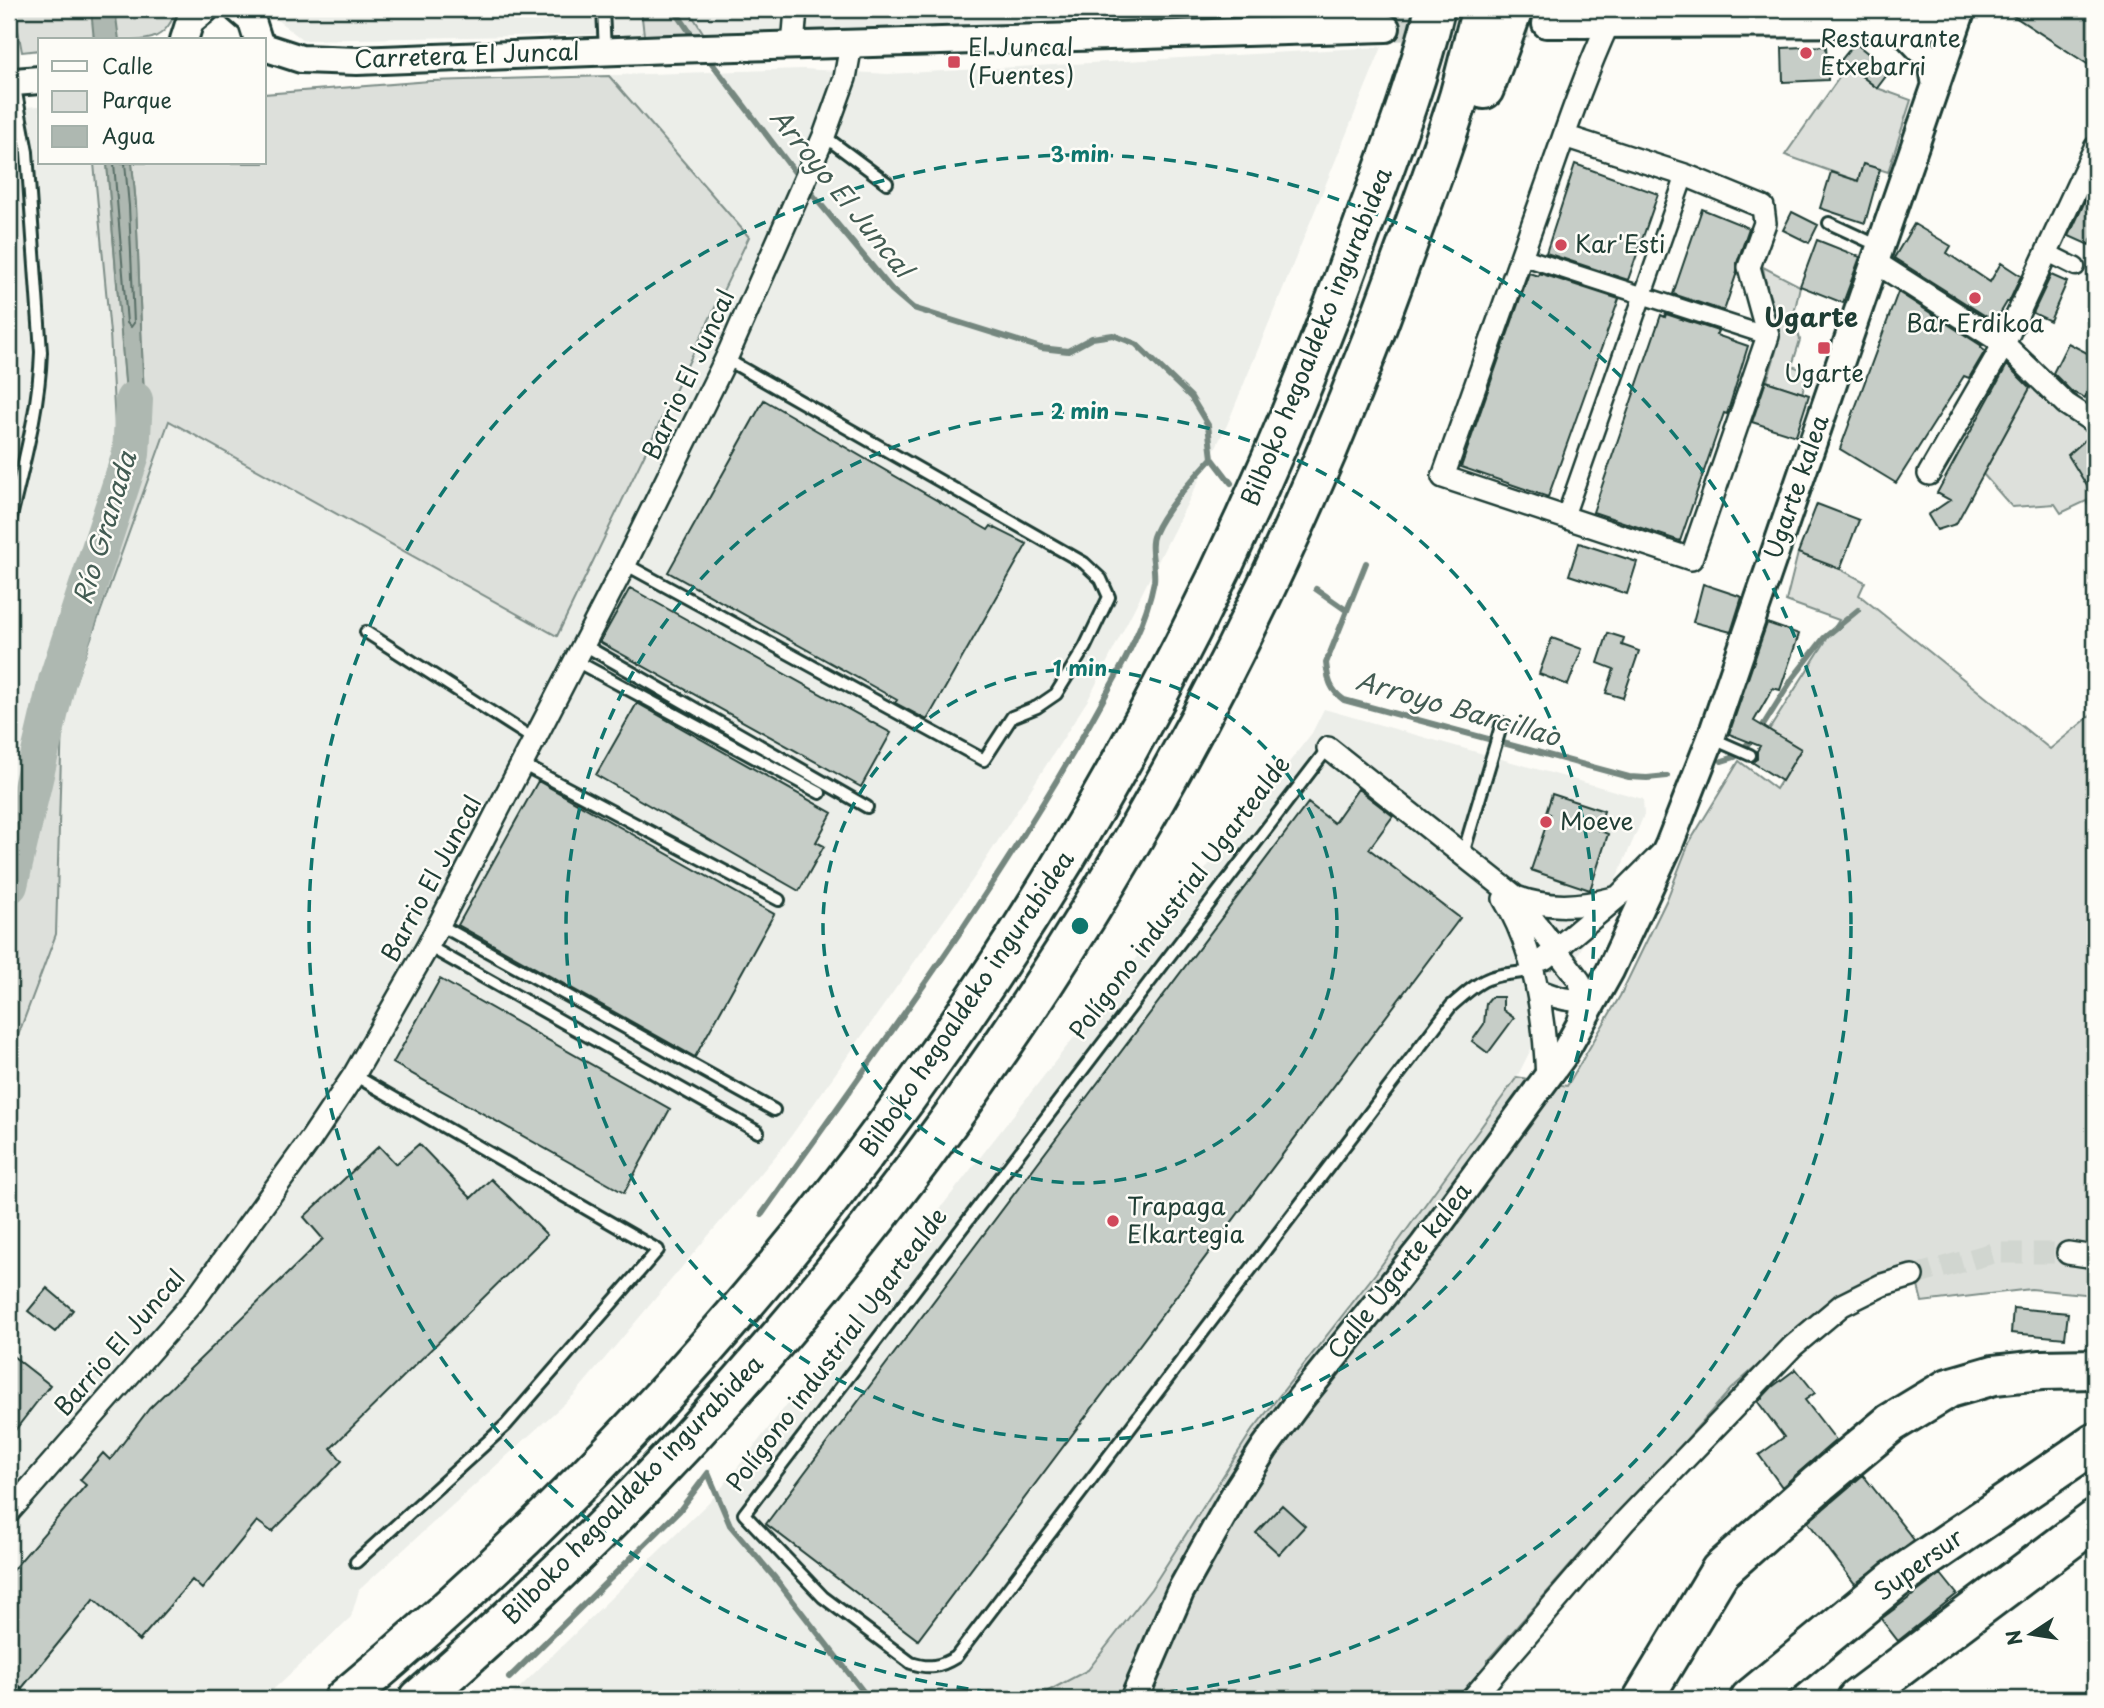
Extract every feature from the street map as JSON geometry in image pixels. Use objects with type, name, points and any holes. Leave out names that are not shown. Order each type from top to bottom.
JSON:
[{"type":"highway","name":"Bilboko hegoaldeko ingurabidea","points":[[344,1699],[440,1616],[528,1534],[650,1411],[731,1320],[814,1221],[863,1157],[958,1026],[1022,930],[1138,733],[1212,589],[1267,470],[1345,276],[1404,112],[1435,9]]},
{"type":"highway","name":"Bilboko hegoaldeko ingurabidea","points":[[419,1699],[515,1614],[571,1559],[685,1444],[767,1352],[902,1186],[1005,1042],[1069,946],[1112,877],[1180,757],[1221,679],[1311,490],[1371,344],[1402,258],[1458,98],[1482,9]]},
{"type":"highway","points":[[1402,258],[1484,88],[1530,16]]},
{"type":"highway","points":[[1643,1699],[1720,1571],[1891,1423],[1949,1388],[1994,1376],[2041,1370],[2095,1369]]},
{"type":"highway","name":"Supersur","points":[[1750,1699],[1894,1580],[2095,1443]]},
{"type":"highway","points":[[1857,1699],[2095,1520]]},
{"type":"street","points":[[185,38],[190,21],[205,9]]},
{"type":"street","points":[[238,9],[253,21],[257,38]]},
{"type":"street","points":[[796,9],[793,46],[1304,19],[1386,27]]},
{"type":"street","points":[[1530,16],[1609,22],[1897,24],[1959,16]]},
{"type":"street","name":"Ugarte kalea","points":[[1669,845],[1722,743],[1878,255],[1959,16]]},
{"type":"street","points":[[1564,136],[1685,175],[1763,207],[1765,223],[1749,267],[1768,336],[1691,559],[1443,477],[1521,256],[1591,60],[1609,22]]},
{"type":"street","points":[[1897,24],[1932,61],[1936,86]]},
{"type":"street","name":"Barrio El Juncal","points":[[9,1512],[193,1302],[354,1075],[439,925],[580,653],[726,359],[813,164],[845,78],[851,45]]},
{"type":"street","name":"Carretera El Juncal","points":[[266,48],[301,59],[357,61],[793,46]]},
{"type":"street","points":[[11,83],[38,80]]},
{"type":"street","points":[[1929,474],[2004,344],[2046,252],[2088,179],[2095,148]]},
{"type":"street","points":[[1565,517],[1685,175]]},
{"type":"street","points":[[2046,252],[2076,267]]},
{"type":"street","points":[[1878,255],[2004,344],[2066,404],[2093,413]]},
{"type":"street","points":[[1521,256],[1768,336]]},
{"type":"street","name":"Polígono industrial Ugartealde","points":[[1328,748],[1516,897],[1579,980],[1585,997],[1572,1000],[1534,980]]},
{"type":"street","points":[[1534,980],[1555,949],[1619,896],[1669,845]]},
{"type":"street","name":"Calle Ugarte kalea","points":[[1134,1699],[1180,1592],[1236,1492],[1301,1398],[1423,1246],[1547,1081],[1626,937],[1669,845]]},
{"type":"street","name":"Polígono industrial Ugartealde","points":[[1489,874],[1515,916],[1534,980],[1544,1027],[1547,1081]]},
{"type":"street","name":"Polígono industrial Ugartealde","points":[[1516,897],[1535,904],[1572,906],[1619,896]]},
{"type":"street","points":[[1562,1057],[1580,1016],[1585,997],[1598,985],[1614,951],[1626,937]]},
{"type":"street","points":[[2068,1253],[2095,1257]]},
{"type":"street","points":[[1472,1699],[1625,1521],[1793,1346],[1842,1305],[1882,1285],[1912,1276]]},
{"type":"lane","points":[[603,9],[605,51]]},
{"type":"lane","points":[[9,526],[35,415],[41,352],[27,152],[11,83]]},
{"type":"lane","points":[[824,136],[887,183]]},
{"type":"lane","points":[[1829,223],[1878,255]]},
{"type":"lane","points":[[625,564],[984,760],[1012,717],[1037,707],[1056,694],[1085,647],[1109,597],[1101,579],[1084,563],[726,359]]},
{"type":"lane","points":[[366,632],[535,740]]},
{"type":"lane","points":[[580,653],[820,793]]},
{"type":"lane","points":[[580,653],[867,807]]},
{"type":"lane","points":[[1464,854],[1502,723]]},
{"type":"lane","points":[[1722,743],[1750,755]]},
{"type":"lane","name":"Polígono industrial Ugartealde","points":[[1328,748],[744,1514],[823,1597],[911,1663],[926,1668],[942,1666],[956,1657],[1451,1006],[1479,982],[1493,976],[1534,980]]},
{"type":"lane","points":[[522,765],[779,900]]},
{"type":"lane","points":[[439,925],[774,1110]]},
{"type":"lane","points":[[428,946],[758,1132]]},
{"type":"lane","points":[[354,1075],[658,1250],[506,1425],[356,1562]]},
{"type":"lane","points":[[9,1687],[22,1699]]},
{"type":"shaded area","points":[[263,9],[1303,9],[846,30],[303,40]]},
{"type":"shaded area","points":[[1382,47],[1227,425],[1089,698],[976,875],[784,1146],[574,1395],[359,1590],[351,1617],[263,1699],[9,1699],[9,1052],[13,1048],[56,934],[62,719],[264,164],[430,81],[803,69],[888,74]]},
{"type":"shaded area","points":[[38,106],[38,164],[94,164],[110,333],[117,464],[43,678],[9,845],[9,108]]},
{"type":"shaded area","points":[[1324,709],[1643,799],[1644,815],[1618,875],[1517,1077],[1375,1274],[1251,1432],[1151,1589],[1088,1671],[1033,1699],[500,1699],[513,1694],[716,1495],[1312,733]]},
{"type":"green space","points":[[14,9],[176,9],[168,26],[152,38],[38,38],[38,50],[22,52]]},
{"type":"green space","points":[[641,9],[688,9],[704,34],[644,35]]},
{"type":"green space","points":[[1848,65],[1877,88],[1911,100],[1888,172],[1863,164],[1858,181],[1785,155]]},
{"type":"green space","points":[[609,76],[749,237],[557,636],[169,421],[62,719],[56,934],[13,1049],[9,1052],[9,845],[43,678],[117,464],[110,333],[94,164],[107,164],[131,451],[144,399],[132,164],[266,164],[266,94],[430,81]]},
{"type":"green space","points":[[1763,267],[1800,286],[1794,314],[1800,340],[1792,366],[1809,372],[1802,393],[1767,381],[1778,334],[1777,319]]},
{"type":"green space","points":[[2036,377],[2090,436],[2095,497],[2061,513],[2055,504],[2012,507],[1983,474]]},
{"type":"green space","points":[[1798,553],[1865,582],[1859,595],[2050,749],[2095,712],[2095,1295],[2031,1289],[1922,1302],[1913,1266],[1783,1343],[1731,1389],[1487,1661],[1483,1699],[1033,1699],[1088,1670],[1151,1589],[1251,1432],[1375,1274],[1517,1077],[1567,1086],[1620,996],[1667,899],[1689,843],[1739,761],[1776,789],[1801,749],[1769,730],[1839,620],[1786,601]]},
{"type":"water","points":[[91,9],[115,9],[119,38],[94,38]]},
{"type":"water","points":[[107,164],[132,164],[136,205],[144,399],[131,454]]},
{"type":"building","points":[[2003,9],[2095,9],[2095,69]]},
{"type":"building","points":[[1855,43],[1890,71],[1877,88],[1841,60]]},
{"type":"building","points":[[1826,46],[1828,80],[1783,82],[1782,48]]},
{"type":"building","points":[[1575,164],[1658,194],[1628,280],[1546,253]]},
{"type":"building","points":[[1863,164],[1880,169],[1865,223],[1820,208],[1831,172],[1858,181]]},
{"type":"building","points":[[2095,179],[2095,231],[2089,245],[2069,236]]},
{"type":"building","points":[[1702,209],[1749,228],[1724,311],[1673,294]]},
{"type":"building","points":[[1792,212],[1818,225],[1809,243],[1783,230]]},
{"type":"building","points":[[1914,224],[1951,246],[1947,253],[1990,282],[2001,263],[2021,276],[2009,302],[1995,322],[1894,258]]},
{"type":"building","points":[[1817,240],[1860,257],[1843,303],[1800,286]]},
{"type":"building","points":[[1529,273],[1538,276],[1539,273],[1619,299],[1548,497],[1461,467]]},
{"type":"building","points":[[2051,275],[2067,282],[2050,321],[2033,313]]},
{"type":"building","points":[[1898,292],[1982,346],[1985,351],[1969,378],[1964,376],[1896,483],[1840,449]]},
{"type":"building","points":[[1666,314],[1718,331],[1716,335],[1748,346],[1727,414],[1724,413],[1680,541],[1593,512],[1661,315],[1665,317]]},
{"type":"building","points":[[2068,343],[2095,357],[2095,373],[2085,398],[2072,392],[2053,373]]},
{"type":"building","points":[[2007,365],[2030,388],[1956,524],[1937,530],[1928,515],[1950,500],[1937,493]]},
{"type":"building","points":[[1766,381],[1809,395],[1796,436],[1752,422]]},
{"type":"building","points":[[764,400],[988,530],[991,526],[1027,544],[927,720],[895,703],[897,700],[668,572]]},
{"type":"building","points":[[2091,435],[2095,436],[2095,499],[2068,455]]},
{"type":"building","points":[[1817,504],[1859,520],[1840,569],[1798,553]]},
{"type":"building","points":[[1579,543],[1637,562],[1627,594],[1569,575]]},
{"type":"building","points":[[1703,584],[1742,597],[1731,632],[1693,622]]},
{"type":"building","points":[[630,588],[891,733],[861,787],[600,642]]},
{"type":"building","points":[[1767,623],[1799,634],[1780,690],[1773,688],[1754,721],[1801,749],[1782,781],[1752,762],[1757,759],[1760,746],[1729,734]]},
{"type":"building","points":[[1608,633],[1624,638],[1622,645],[1639,651],[1623,698],[1606,693],[1614,669],[1598,663]]},
{"type":"building","points":[[1552,638],[1582,649],[1568,685],[1539,674]]},
{"type":"building","points":[[637,703],[832,813],[816,842],[824,846],[799,891],[596,775]]},
{"type":"building","points":[[538,781],[774,914],[695,1057],[458,925]]},
{"type":"building","name":"Trapaga Elkartegia","points":[[1358,789],[1393,816],[1369,849],[1460,918],[918,1640],[766,1524],[1308,803],[1334,823]]},
{"type":"building","points":[[1552,794],[1604,811],[1598,830],[1608,834],[1590,890],[1531,870],[1550,814],[1546,813]]},
{"type":"building","points":[[440,979],[670,1109],[624,1193],[393,1063]]},
{"type":"building","points":[[1491,997],[1503,997],[1503,1010],[1514,1018],[1488,1053],[1472,1041],[1484,1024],[1486,1003]]},
{"type":"building","points":[[419,1144],[471,1198],[491,1179],[547,1235],[331,1448],[342,1461],[272,1532],[257,1521],[202,1589],[192,1580],[139,1641],[94,1599],[22,1688],[9,1677],[9,1574],[86,1485],[80,1480],[103,1453],[110,1460],[149,1409],[323,1239],[304,1217],[379,1146],[396,1164]]},
{"type":"building","points":[[47,1288],[73,1310],[55,1332],[28,1311]]},
{"type":"building","points":[[2013,1308],[2068,1313],[2065,1338],[2011,1333]]},
{"type":"building","points":[[9,1353],[50,1385],[9,1438]]},
{"type":"building","points":[[1796,1369],[1815,1393],[1805,1400],[1836,1440],[1782,1487],[1759,1455],[1784,1437],[1758,1402],[1772,1387]]},
{"type":"building","points":[[1863,1475],[1914,1540],[1855,1584],[1808,1522]]},
{"type":"building","points":[[1282,1505],[1305,1526],[1279,1554],[1256,1533]]},
{"type":"building","points":[[1941,1574],[1957,1594],[1898,1641],[1881,1619]]},
{"type":"waterway","name":"Arroyo El Juncal","points":[[674,9],[695,40]]},
{"type":"waterway","name":"Arroyo El Juncal","points":[[705,54],[800,179]]},
{"type":"waterway","name":"Arroyo El Juncal","points":[[807,188],[892,290],[913,308],[1041,348],[1068,351],[1092,338],[1113,335],[1136,344],[1191,397],[1208,425],[1212,458],[1231,483]]},
{"type":"waterway","name":"Río Granada","points":[[9,885],[57,681],[131,454],[134,400]]},
{"type":"waterway","points":[[762,1214],[984,897],[1066,765],[1120,670],[1140,627],[1154,581],[1154,534],[1172,504],[1212,458]]},
{"type":"waterway","name":"Arroyo Barcillao","points":[[2089,503],[2095,502]]},
{"type":"waterway","name":"Arroyo Barcillao","points":[[1366,563],[1326,663],[1330,684],[1344,700],[1629,777],[1667,776]]},
{"type":"waterway","points":[[1316,589],[1346,610]]},
{"type":"waterway","name":"Arroyo Barcillao","points":[[1722,761],[1735,757],[1759,732],[1793,678],[1824,638],[1858,610]]},
{"type":"waterway","points":[[509,1678],[680,1510],[708,1473],[730,1525],[869,1699]]},
{"type":"tunnel","points":[[1386,28],[1546,24]]},
{"type":"tunnel","points":[[1912,1276],[1993,1253],[2068,1253]]},
{"type":"place","name":"Restaurante Etxebarri","points":[[1806,53]]},
{"type":"place","name":"El Juncal (Fuentes)","points":[[954,62]]},
{"type":"place","name":"Kar'Esti","points":[[1561,245]]},
{"type":"place","name":"Bar Erdikoa","points":[[1975,298]]},
{"type":"place","name":"Ugarte","points":[[1824,348]]},
{"type":"place","name":"Moeve","points":[[1546,822]]},
{"type":"place","name":"Trapaga Elkartegia","points":[[1113,1221]]},
{"type":"district","name":"Ugarte","points":[[1811,318]]}]
